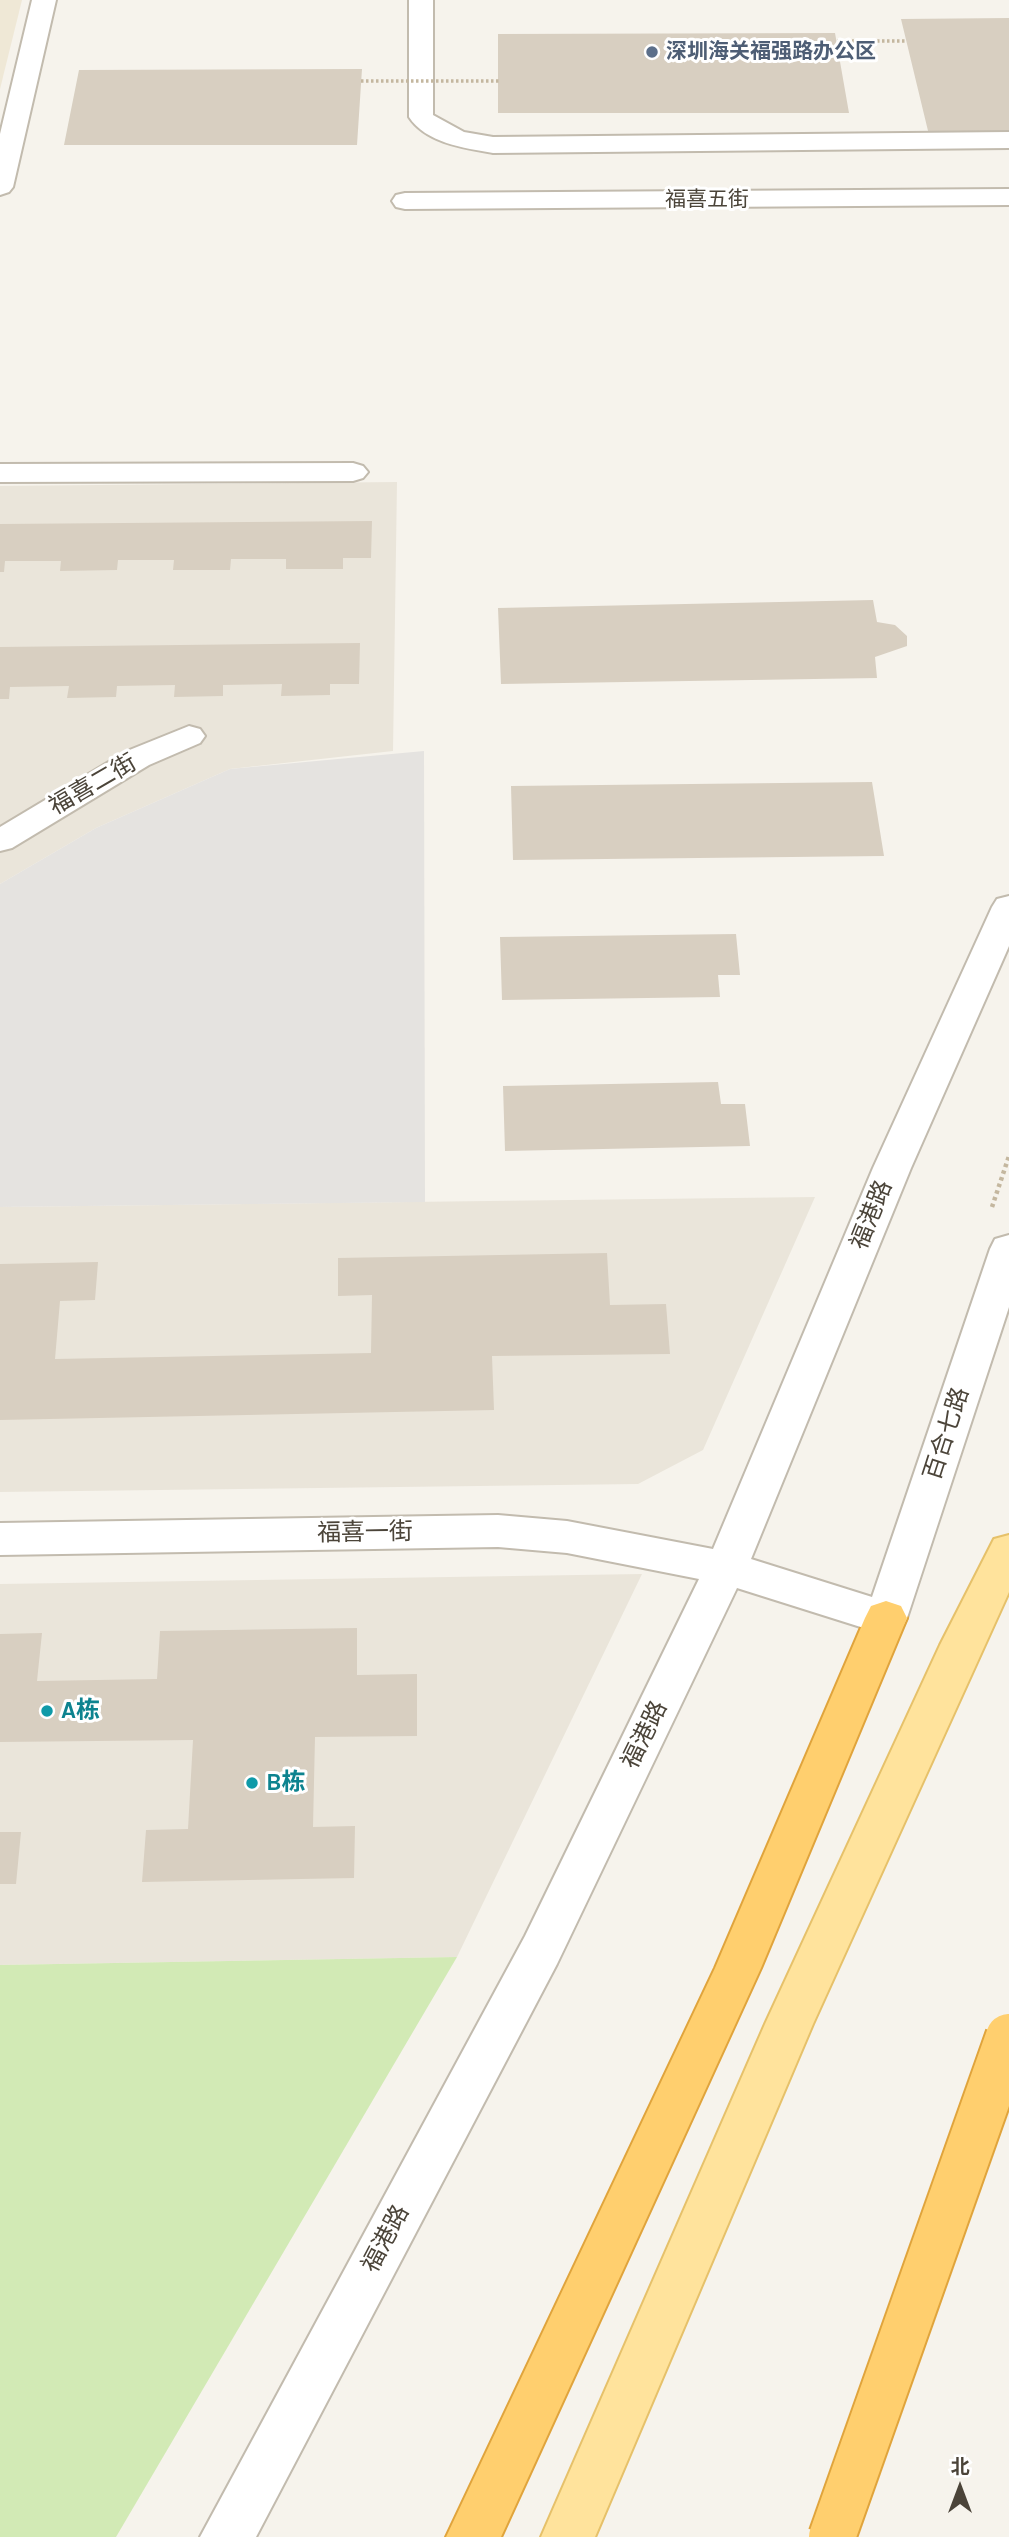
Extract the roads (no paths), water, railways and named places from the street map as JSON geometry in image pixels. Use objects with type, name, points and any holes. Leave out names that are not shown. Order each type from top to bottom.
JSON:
[{"type":"highway","points":[[473,2537],[738,1968],[886,1618]]},
{"type":"highway","points":[[832,2537],[1009,2038]]},
{"type":"main road","points":[[568,2537],[789,2024],[961,1645],[1009,1551]]},
{"type":"street","points":[[0,187],[44,0]]},
{"type":"street","points":[[421,0],[421,117],[440,133],[493,145],[702,172],[1009,140]]},
{"type":"street","name":"福喜五街","points":[[405,201],[702,172],[1009,197]]},
{"type":"street","points":[[0,473],[352,472]]},
{"type":"street","name":"福喜二街","points":[[0,841],[138,758],[189,736]]},
{"type":"street","name":"福港路","points":[[227,2537],[541,1950],[726,1568],[891,1168],[1009,907]]},
{"type":"street","name":"百合七路","points":[[886,1618],[1009,1249]]},
{"type":"street","name":"福喜一街","points":[[0,1539],[498,1531],[567,1537],[726,1568],[886,1618]]},
{"type":"place","name":"深圳海关福强路办公区","points":[[652,52]]},
{"type":"place","name":"A栋","points":[[47,1711]]},
{"type":"place","name":"B栋","points":[[252,1783]]}]
